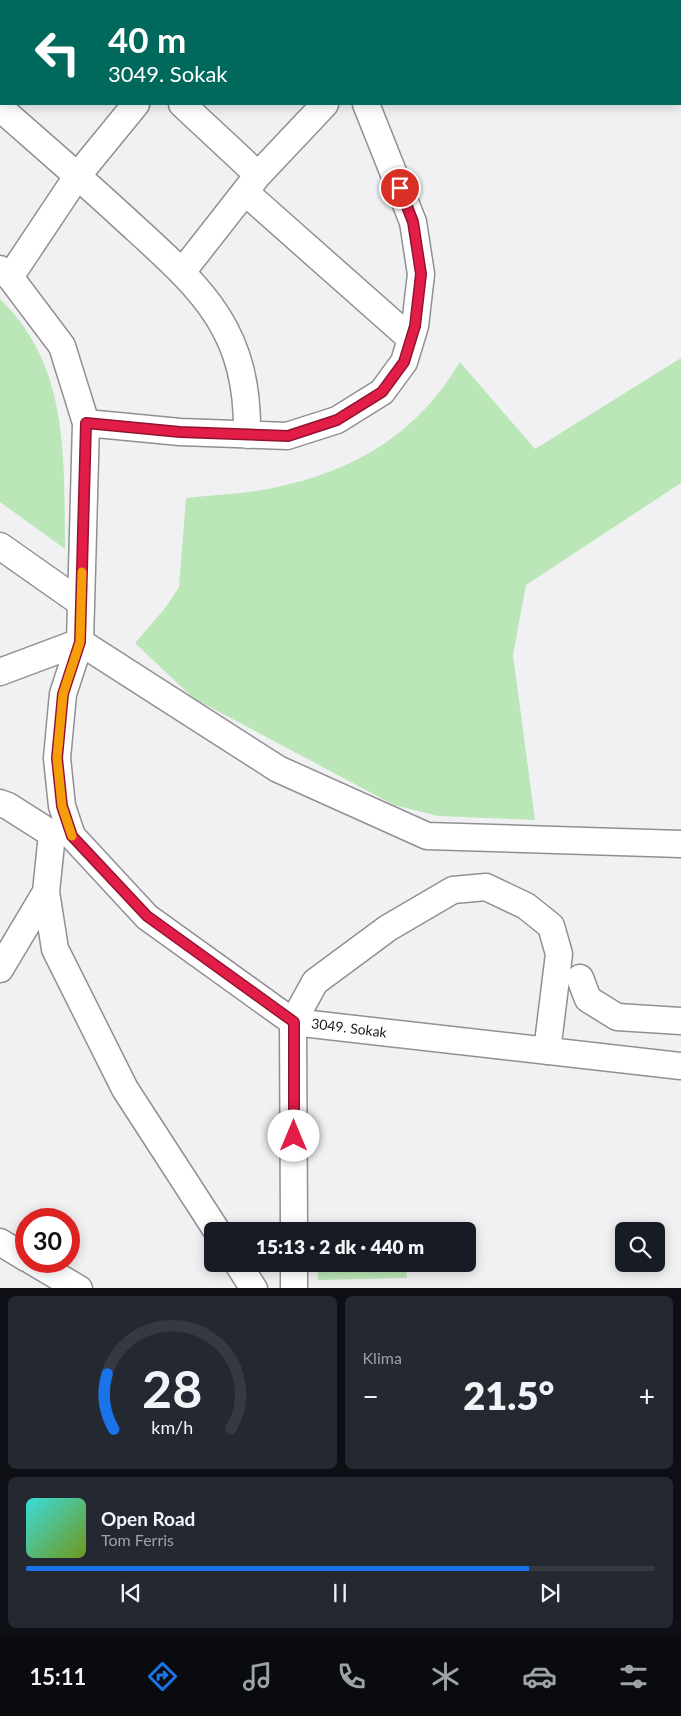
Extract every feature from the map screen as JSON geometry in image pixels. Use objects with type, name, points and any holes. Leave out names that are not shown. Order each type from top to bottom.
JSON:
[{"type":"street","points":[[5,273],[78,176],[135,105]]},
{"type":"street","points":[[183,105],[252,184],[411,340]]},
{"type":"street","points":[[182,272],[252,184],[324,105]]},
{"type":"street","points":[[86,423],[180,432],[288,436],[337,420],[382,392],[404,362],[415,326],[421,274],[413,222],[366,105]]},
{"type":"street","points":[[0,108],[78,176],[200,290],[215,311],[237,356],[245,395],[247,435]]},
{"type":"street","name":"3049. Sokak","points":[[5,273],[62,346],[86,423],[80,642],[63,694],[57,758],[62,806],[72,836],[147,916],[294,1022],[681,1066]]},
{"type":"street","points":[[0,546],[81,603]]},
{"type":"street","points":[[0,672],[80,642],[278,769],[427,836],[681,844]]},
{"type":"street","points":[[0,804],[8,806],[52,834],[46,892],[55,949],[126,1089],[211,1222]]},
{"type":"street","points":[[294,1222],[294,1022],[315,982],[388,928],[453,890],[486,888],[526,906],[551,926],[559,954],[547,1051]]},
{"type":"street","points":[[0,969],[46,892]]},
{"type":"street","points":[[580,978],[588,999],[617,1017],[681,1021]]},
{"type":"street","points":[[0,1242],[15,1251]]},
{"type":"street","points":[[243,1272],[254,1288]]},
{"type":"street","points":[[294,1272],[294,1288]]},
{"type":"street","points":[[53,1273],[79,1288]]},
{"type":"green space","points":[[0,299],[23,325],[40,354],[51,384],[58,415],[62,448],[65,549],[0,502]]},
{"type":"green space","points":[[681,358],[681,483],[526,585],[513,655],[535,820],[438,816],[394,805],[193,698],[135,643],[166,607],[179,587],[186,498],[273,488],[303,481],[357,460],[381,446],[404,429],[424,410],[460,362],[535,449]]},
{"type":"green space","points":[[318,1272],[407,1272],[407,1278],[318,1280]]},
{"type":"slow traffic","points":[[72,836],[62,806],[57,758],[63,694],[80,642],[82,572]]},
{"type":"route","points":[[294,1136],[294,1022],[147,916],[72,836],[62,806],[57,758],[63,694],[80,642],[86,423],[180,432],[288,436],[337,420],[382,392],[404,362],[415,326],[421,274],[413,222],[400,188]]}]
